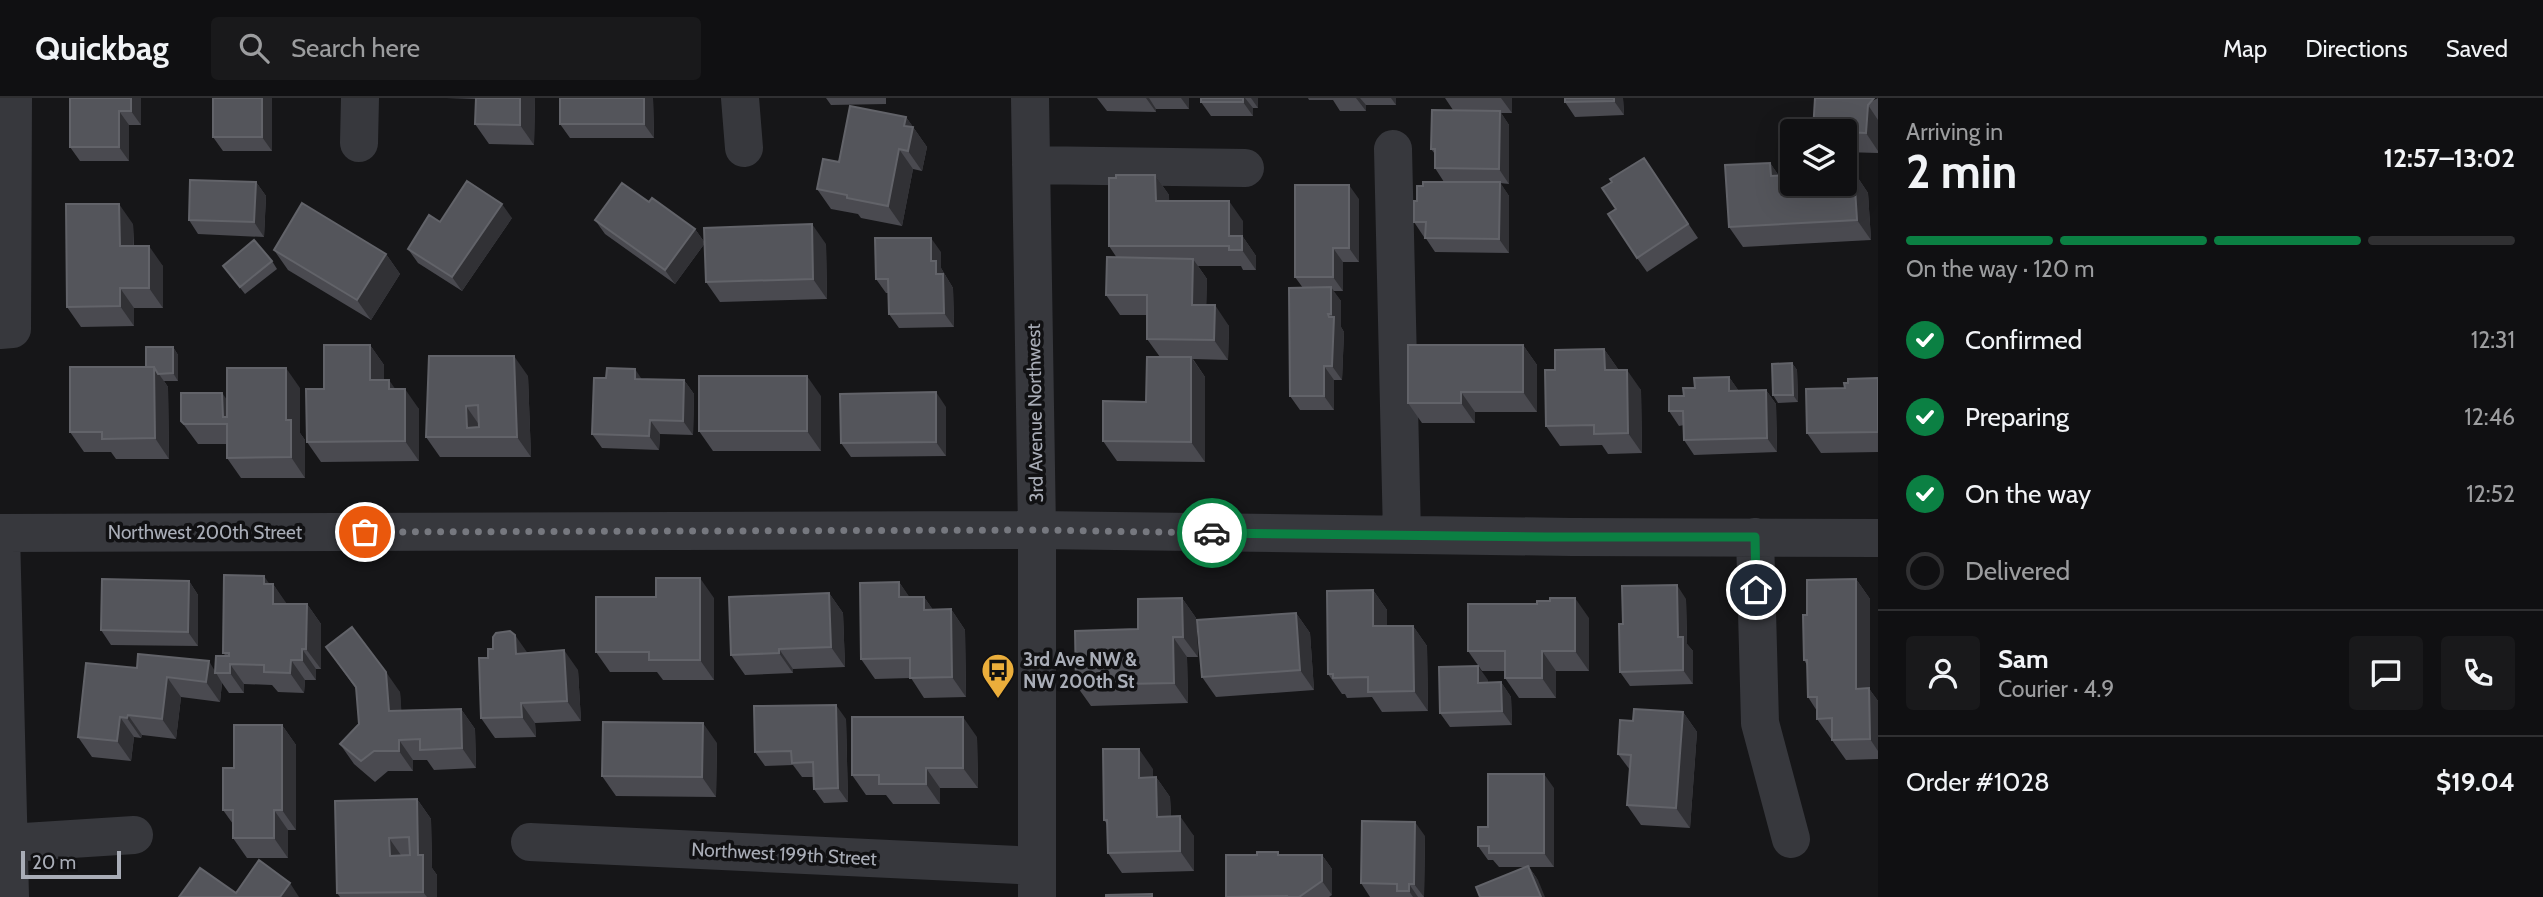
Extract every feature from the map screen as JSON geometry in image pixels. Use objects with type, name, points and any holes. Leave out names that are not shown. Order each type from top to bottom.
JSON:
[{"type":"street","points":[[6,329],[13,98]]},
{"type":"street","points":[[359,143],[360,98]]},
{"type":"street","points":[[740,98],[744,148]]},
{"type":"street","name":"3rd Avenue Northwest","points":[[1030,98],[1037,530],[1037,882]]},
{"type":"street","points":[[1393,149],[1402,535]]},
{"type":"street","points":[[1031,165],[1245,168]]},
{"type":"street","name":"Northwest 200th Street","points":[[1,533],[1037,530],[1878,538]]},
{"type":"street","points":[[1,533],[10,897]]},
{"type":"street","points":[[1755,537],[1760,723],[1791,839]]},
{"type":"street","points":[[9,843],[134,835]]},
{"type":"street","name":"Northwest 199th Street","points":[[530,842],[1037,882]]},
{"type":"building","points":[[70,98],[131,98],[131,111],[119,111],[119,147],[70,147]]},
{"type":"building","points":[[213,98],[262,98],[262,137],[213,137]]},
{"type":"building","points":[[476,98],[520,98],[520,125],[475,124]]},
{"type":"building","points":[[560,98],[644,98],[644,124],[560,124]]},
{"type":"building","points":[[1201,98],[1243,98],[1243,102],[1201,102]]},
{"type":"building","points":[[1565,98],[1614,98],[1614,101],[1565,102]]},
{"type":"building","points":[[1815,98],[1874,98],[1868,105],[1866,133],[1857,133],[1857,119],[1814,119]]},
{"type":"building","points":[[850,106],[906,117],[904,126],[913,127],[908,151],[899,149],[888,206],[817,189],[823,159],[839,162]]},
{"type":"building","points":[[1432,110],[1500,111],[1499,169],[1435,168],[1435,149],[1431,149]]},
{"type":"building","points":[[1644,158],[1688,224],[1637,258],[1608,214],[1616,209],[1602,188],[1612,182],[1610,179]]},
{"type":"building","points":[[1770,163],[1771,176],[1780,176],[1780,196],[1856,196],[1857,220],[1729,227],[1725,165]]},
{"type":"building","points":[[1116,175],[1155,175],[1156,201],[1229,201],[1229,236],[1242,236],[1242,250],[1229,250],[1229,246],[1109,246],[1109,178],[1116,178]]},
{"type":"building","points":[[190,180],[256,182],[254,222],[189,220]]},
{"type":"building","points":[[467,181],[502,204],[452,277],[408,249],[429,215],[440,222]]},
{"type":"building","points":[[1423,182],[1500,182],[1499,239],[1425,238],[1426,222],[1414,222],[1417,186],[1423,186]]},
{"type":"building","points":[[622,183],[649,202],[652,198],[695,229],[665,270],[595,220]]},
{"type":"building","points":[[1295,185],[1349,185],[1349,248],[1333,248],[1333,277],[1295,277]]},
{"type":"building","points":[[302,203],[386,254],[357,300],[274,250]]},
{"type":"building","points":[[66,204],[119,204],[120,246],[149,246],[149,288],[120,288],[120,306],[67,307]]},
{"type":"building","points":[[812,224],[813,279],[706,282],[704,228]]},
{"type":"building","points":[[875,238],[931,238],[931,261],[936,261],[936,274],[943,274],[944,313],[889,314],[888,279],[876,279]]},
{"type":"building","points":[[254,240],[272,261],[240,287],[223,266]]},
{"type":"building","points":[[1107,257],[1193,259],[1192,305],[1215,305],[1214,340],[1147,339],[1147,295],[1106,295]]},
{"type":"building","points":[[1331,287],[1331,314],[1328,314],[1329,317],[1334,317],[1332,366],[1324,366],[1324,396],[1290,396],[1289,288]]},
{"type":"building","points":[[324,345],[370,345],[370,380],[389,380],[389,389],[405,389],[405,441],[307,442],[306,389],[324,389]]},
{"type":"building","points":[[1408,345],[1523,345],[1523,392],[1461,392],[1461,403],[1408,403]]},
{"type":"building","points":[[146,347],[173,347],[173,373],[158,374],[154,367],[146,367]]},
{"type":"building","points":[[1604,349],[1605,370],[1627,370],[1628,433],[1594,434],[1594,425],[1546,426],[1545,370],[1555,370],[1555,350]]},
{"type":"building","points":[[429,356],[514,356],[517,437],[426,437]],"holes":[[[478,405],[479,427],[467,428],[466,406]]]},
{"type":"building","points":[[1147,357],[1191,357],[1191,442],[1103,441],[1103,401],[1146,402]]},
{"type":"building","points":[[1792,363],[1793,395],[1773,395],[1772,364]]},
{"type":"building","points":[[70,367],[154,367],[155,438],[102,439],[102,432],[70,432]]},
{"type":"building","points":[[227,368],[286,368],[286,420],[291,420],[291,457],[227,458],[227,424],[184,424],[181,421],[181,393],[222,393],[223,417],[227,417]]},
{"type":"building","points":[[607,368],[635,369],[635,379],[684,380],[683,421],[650,420],[649,436],[592,434],[594,378],[606,378]]},
{"type":"building","points":[[699,376],[807,376],[807,431],[699,431]]},
{"type":"building","points":[[1729,377],[1729,391],[1766,390],[1767,438],[1684,440],[1683,411],[1669,411],[1669,396],[1684,396],[1683,388],[1695,388],[1694,378]]},
{"type":"building","points":[[1878,378],[1878,432],[1807,433],[1806,389],[1845,388],[1844,383],[1848,383],[1848,379]]},
{"type":"building","points":[[936,392],[936,442],[841,443],[840,394]]},
{"type":"building","points":[[224,575],[264,576],[264,584],[273,584],[273,604],[307,604],[306,649],[302,649],[302,660],[291,660],[290,673],[264,672],[264,665],[230,664],[230,673],[215,673],[216,656],[229,656],[229,653],[223,653]]},
{"type":"building","points":[[656,578],[700,578],[700,660],[649,660],[649,652],[596,652],[596,597],[656,597]]},
{"type":"building","points":[[102,579],[189,581],[188,632],[101,630]]},
{"type":"building","points":[[1856,579],[1856,689],[1869,688],[1870,739],[1832,740],[1832,718],[1817,719],[1817,697],[1808,697],[1803,615],[1807,615],[1807,580]]},
{"type":"building","points":[[899,582],[899,597],[924,597],[924,610],[951,609],[952,677],[910,678],[910,658],[861,659],[860,583]]},
{"type":"building","points":[[1677,585],[1678,637],[1683,637],[1683,670],[1620,672],[1619,624],[1623,624],[1622,586]]},
{"type":"building","points":[[1373,590],[1373,626],[1413,626],[1414,691],[1368,692],[1368,677],[1333,678],[1333,674],[1328,674],[1327,591]]},
{"type":"building","points":[[829,593],[831,647],[779,649],[779,653],[731,655],[729,597]]},
{"type":"building","points":[[1182,598],[1183,637],[1173,637],[1174,683],[1076,685],[1075,631],[1138,629],[1138,599]]},
{"type":"building","points":[[1550,598],[1575,598],[1575,651],[1542,651],[1542,678],[1505,678],[1505,651],[1468,651],[1468,604],[1537,604],[1537,601],[1550,601]]},
{"type":"building","points":[[1296,613],[1300,670],[1202,677],[1197,620]]},
{"type":"building","points":[[352,627],[386,672],[389,711],[461,709],[462,748],[420,750],[420,739],[399,740],[399,751],[374,751],[361,761],[340,744],[359,724],[356,687],[326,647]]},
{"type":"building","points":[[510,631],[515,635],[516,654],[564,650],[567,701],[521,703],[522,717],[481,718],[479,658],[488,658],[488,649],[493,649],[493,637],[496,633]]},
{"type":"building","points":[[138,654],[209,661],[206,682],[167,677],[162,719],[128,715],[127,718],[120,717],[117,741],[78,737],[86,663],[137,668]]},
{"type":"building","points":[[1478,666],[1478,683],[1501,682],[1502,711],[1440,713],[1439,667]]},
{"type":"building","points":[[836,705],[838,788],[814,789],[813,762],[792,763],[791,751],[755,752],[754,706]]},
{"type":"building","points":[[1634,709],[1683,712],[1676,808],[1627,805],[1631,755],[1618,754],[1620,720],[1633,721]]},
{"type":"building","points":[[852,717],[963,717],[963,768],[926,768],[926,784],[879,784],[879,775],[852,775]]},
{"type":"building","points":[[603,722],[703,723],[702,777],[602,776]]},
{"type":"building","points":[[234,725],[282,725],[282,810],[274,810],[274,838],[233,838],[233,810],[223,810],[223,768],[234,768]]},
{"type":"building","points":[[1103,749],[1139,749],[1139,778],[1156,777],[1157,817],[1180,816],[1180,851],[1108,853],[1107,820],[1104,820]]},
{"type":"building","points":[[1488,774],[1544,774],[1544,853],[1489,853],[1489,846],[1478,846],[1478,827],[1488,827]]},
{"type":"building","points":[[417,799],[418,855],[423,855],[423,892],[337,893],[335,801]],"holes":[[[409,837],[410,855],[390,856],[389,838]]]},
{"type":"building","points":[[1362,821],[1415,822],[1414,884],[1409,884],[1409,891],[1397,891],[1397,884],[1361,883]]},
{"type":"building","points":[[1257,852],[1322,855],[1322,881],[1299,897],[1226,897],[1226,855],[1257,855]]},
{"type":"building","points":[[259,860],[290,883],[280,897],[179,897],[200,868],[236,893]]},
{"type":"building","points":[[1528,866],[1541,897],[1480,897],[1476,887]]},
{"type":"building","points":[[1152,894],[1152,897],[1106,897],[1106,895]]},
{"type":"way so far","points":[[365,532],[1037,530],[1212,533]]},
{"type":"place","name":"3rd Ave NW & NW 200th St","points":[[998,700]]},
{"type":"route","points":[[1212,533],[1755,537],[1756,590]]}]
